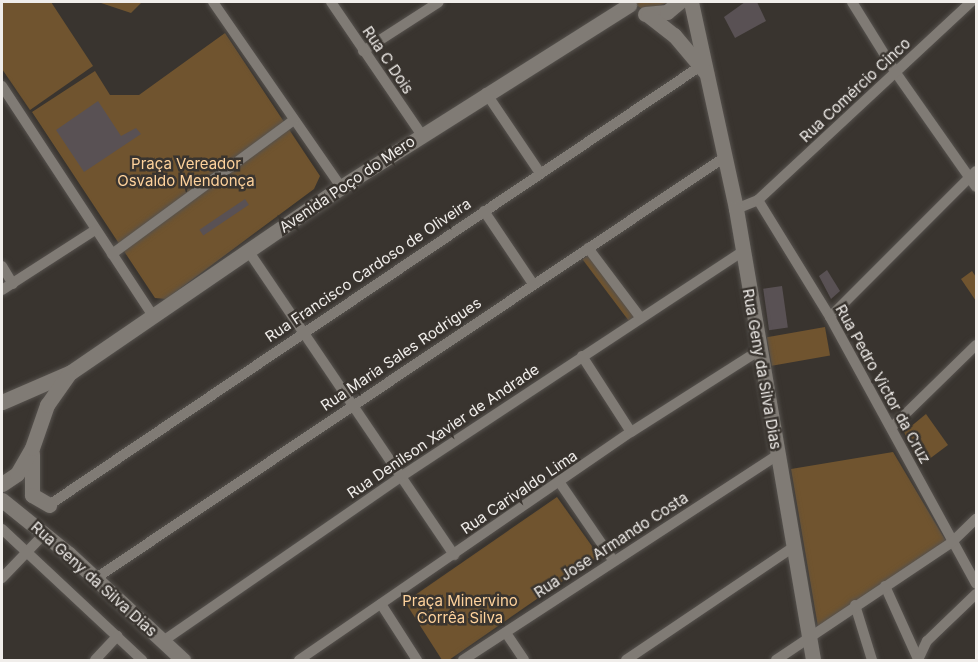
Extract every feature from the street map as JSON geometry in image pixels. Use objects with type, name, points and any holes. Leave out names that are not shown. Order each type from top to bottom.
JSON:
[{"type":"main road","points":[[648,15],[667,12],[679,2]]},
{"type":"main road","name":"Rua Geny da Silva Dias","points":[[691,2],[736,209],[758,351],[813,660]]},
{"type":"main road","name":"Rua Geny da Silva Dias","points":[[628,3],[674,35],[705,69]]},
{"type":"main road","name":"Avenida Poço do Mero","points":[[2,402],[71,372],[249,252],[340,187],[628,3]]},
{"type":"main road","name":"Avenida Poço do Mero","points":[[2,484],[17,474],[32,448],[47,405],[71,372]]},
{"type":"main road","name":"Rua Geny da Silva Dias","points":[[32,448],[32,495],[49,505]]},
{"type":"main road","name":"Rua Geny da Silva Dias","points":[[2,501],[45,533],[183,660]]},
{"type":"street","points":[[213,2],[340,187]]},
{"type":"street","name":"Rua C Dois","points":[[331,2],[422,134]]},
{"type":"street","points":[[363,51],[439,2]]},
{"type":"street","points":[[830,317],[974,178],[896,73],[852,2]]},
{"type":"street","name":"Rua Comércio Cinco","points":[[758,200],[971,2]]},
{"type":"street","name":"Rua Francisco Cardoso de Oliveira","points":[[49,505],[540,173],[705,69]]},
{"type":"street","points":[[2,86],[154,317]]},
{"type":"street","points":[[486,93],[540,173]]},
{"type":"street","points":[[112,254],[294,120]]},
{"type":"street","name":"Rua Maria Sales Rodrigues","points":[[96,578],[533,284],[725,158]]},
{"type":"street","points":[[736,209],[758,200]]},
{"type":"street","name":"Rua Pedro Victor da Cruz","points":[[758,200],[830,317],[891,427],[951,543],[976,584]]},
{"type":"street","points":[[484,211],[533,284]]},
{"type":"street","points":[[2,290],[95,230]]},
{"type":"street","points":[[588,248],[640,317]]},
{"type":"street","name":"Rua Denilson Xavier de Andrade","points":[[163,641],[402,476],[743,251]]},
{"type":"street","points":[[249,252],[454,555]]},
{"type":"street","points":[[2,266],[13,284]]},
{"type":"street","points":[[891,427],[976,345]]},
{"type":"street","name":"Rua Carivaldo Lima","points":[[299,660],[560,483],[631,432],[758,351]]},
{"type":"street","points":[[582,356],[631,432]]},
{"type":"street","name":"Rua Jose Armando Costa","points":[[463,660],[777,455]]},
{"type":"street","points":[[560,483],[613,560]]},
{"type":"street","points":[[776,660],[855,605],[951,543],[976,519]]},
{"type":"street","points":[[2,529],[142,660]]},
{"type":"street","points":[[2,578],[45,533]]},
{"type":"street","points":[[627,660],[792,548]]},
{"type":"street","points":[[885,586],[918,660]]},
{"type":"street","points":[[918,660],[932,635],[976,594]]},
{"type":"street","points":[[381,604],[417,660]]},
{"type":"street","points":[[855,605],[872,660]]},
{"type":"street","points":[[506,633],[524,660]]},
{"type":"street","points":[[95,660],[117,636]]},
{"type":"green space","points":[[2,2],[51,2],[93,66],[30,110],[2,69]]},
{"type":"green space","points":[[98,2],[142,2],[131,13]]},
{"type":"green space","points":[[631,2],[671,2],[644,10]]},
{"type":"green space","name":"Praça Vereador Osvaldo Mendonça","points":[[225,33],[320,176],[314,189],[166,299],[155,298],[32,112],[95,71],[110,95],[139,95]]},
{"type":"green space","points":[[588,255],[634,316],[629,321],[582,259]]},
{"type":"green space","points":[[972,271],[976,277],[976,301],[961,279]]},
{"type":"green space","points":[[825,327],[830,356],[772,366],[767,337]]},
{"type":"green space","points":[[926,414],[948,445],[920,466],[904,432]]},
{"type":"green space","points":[[893,452],[950,548],[818,627],[791,469]]},
{"type":"green space","name":"Praça Minervino Corrêa Silva","points":[[557,497],[599,556],[449,660],[442,660],[405,602]]},
{"type":"building","points":[[745,2],[757,2],[766,21],[735,38],[724,17]]},
{"type":"building","points":[[98,101],[121,136],[136,128],[141,134],[84,172],[56,130]]},
{"type":"building","points":[[245,199],[249,205],[203,236],[199,230]]},
{"type":"building","points":[[827,270],[840,291],[831,299],[819,276]]},
{"type":"building","points":[[782,286],[788,328],[769,330],[763,289]]}]
